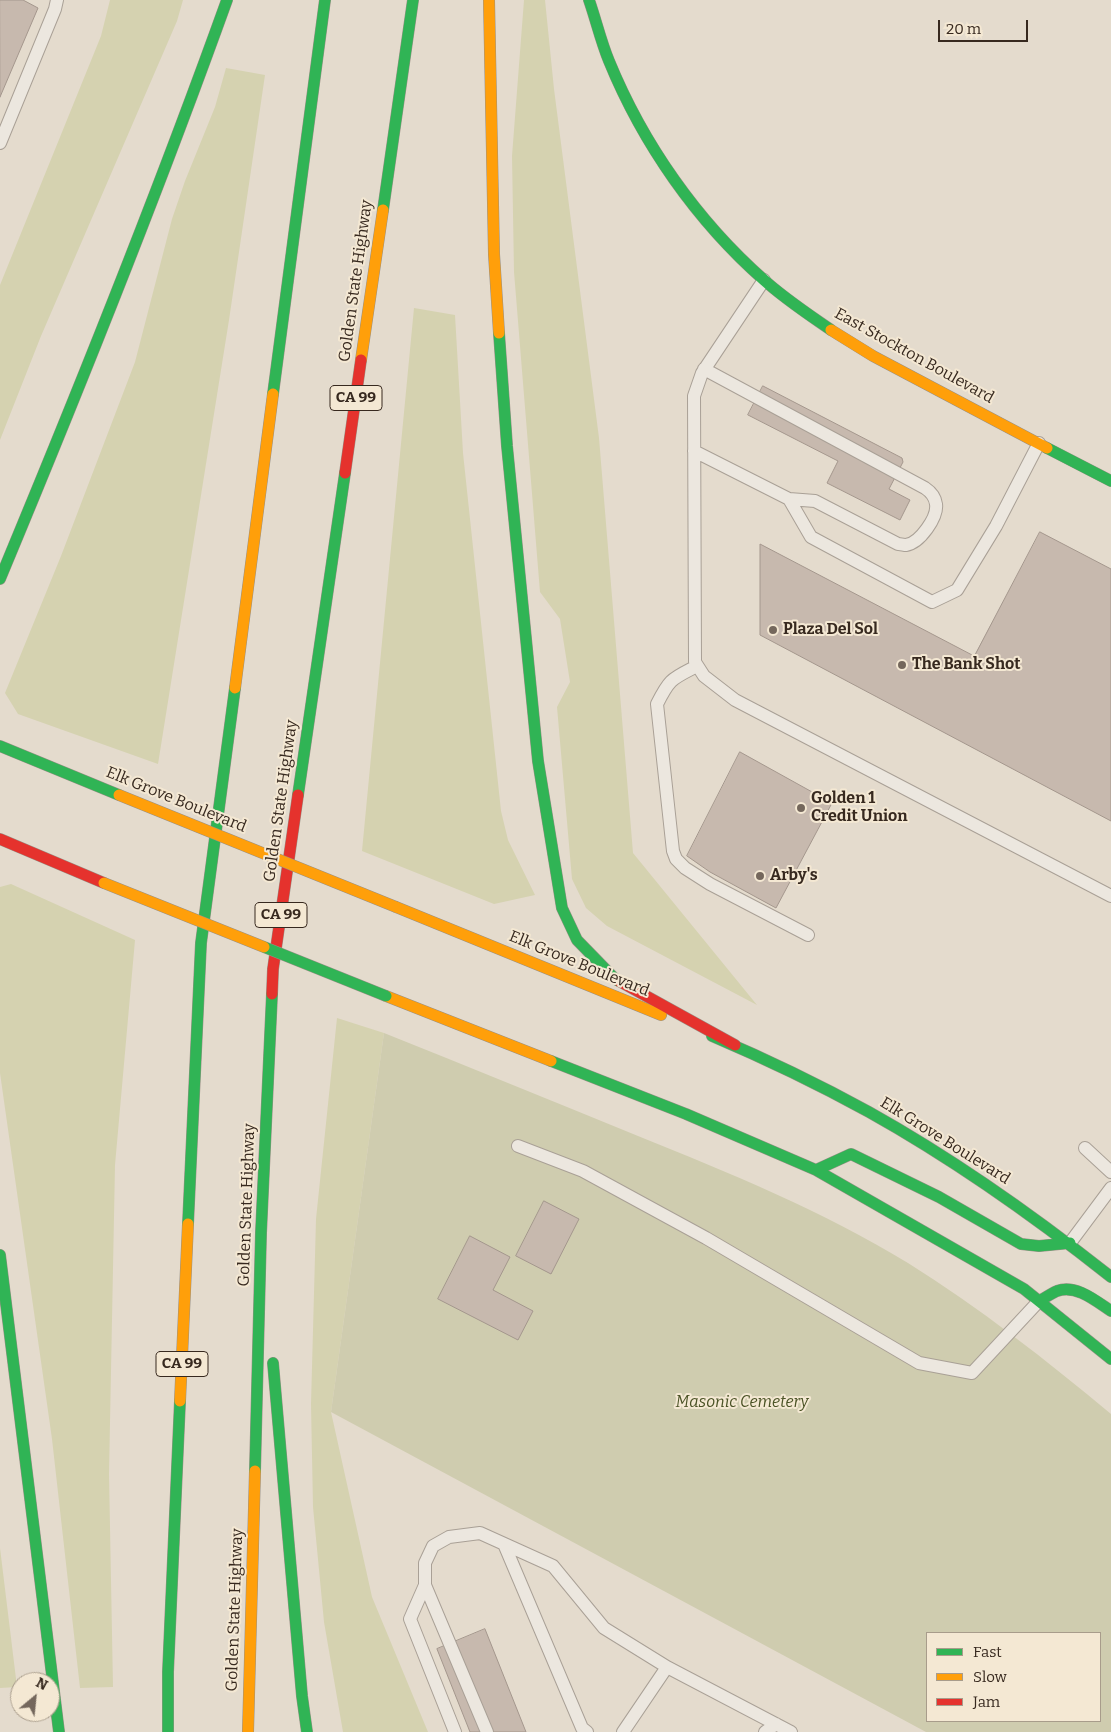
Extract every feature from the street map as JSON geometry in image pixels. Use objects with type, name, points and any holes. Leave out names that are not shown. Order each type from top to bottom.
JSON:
[{"type":"main road","points":[[0,579],[76,396],[166,167],[227,0]]},
{"type":"main road","name":"CA 99","points":[[168,1732],[168,1672],[201,943],[325,0]]},
{"type":"main road","name":"Golden State Highway","points":[[248,1732],[261,1233],[273,969],[413,0]]},
{"type":"main road","points":[[489,0],[494,254],[507,446],[538,761],[562,908],[577,940],[615,979],[735,1045]]},
{"type":"main road","name":"East Stockton Boulevard","points":[[589,0],[609,62],[646,138],[689,199],[732,250],[764,280],[796,306],[873,356],[1111,482]]},
{"type":"main road","name":"Elk Grove Boulevard","points":[[0,746],[735,1045],[844,1098],[912,1137],[978,1178],[1070,1243],[1111,1276]]},
{"type":"main road","points":[[0,839],[104,883],[686,1114],[816,1170],[1024,1288],[1111,1359]]},
{"type":"main road","points":[[816,1170],[851,1154],[939,1197],[1020,1244],[1039,1246],[1070,1243]]},
{"type":"main road","points":[[261,1233],[270,1332]]},
{"type":"main road","points":[[0,1255],[59,1732]]},
{"type":"main road","points":[[1039,1301],[1059,1290],[1078,1291],[1094,1298],[1111,1311]]},
{"type":"main road","points":[[272,1351],[302,1696],[308,1732]]},
{"type":"lane","points":[[0,143],[57,0]]},
{"type":"lane","points":[[764,280],[704,369],[694,396],[695,662],[697,666],[704,676],[735,700],[1111,896]]},
{"type":"lane","points":[[694,451],[788,499],[814,501],[898,544],[907,545],[916,540],[926,530],[935,513],[936,504],[932,494],[925,488],[704,369]]},
{"type":"lane","points":[[788,499],[811,537],[932,602],[956,590],[996,526],[1039,443]]},
{"type":"lane","points":[[697,666],[674,678],[666,686],[657,704],[673,851],[676,859],[685,868],[710,884],[808,935]]},
{"type":"lane","points":[[518,1146],[583,1170],[706,1238],[920,1363],[972,1373],[1039,1301]]},
{"type":"lane","points":[[1085,1148],[1111,1172]]},
{"type":"lane","points":[[1070,1243],[1111,1188]]},
{"type":"lane","points":[[487,1732],[425,1585],[425,1562],[433,1546],[449,1536],[480,1533],[553,1566],[604,1628],[667,1667],[791,1732]]},
{"type":"lane","points":[[504,1544],[582,1728],[587,1732]]},
{"type":"lane","points":[[425,1585],[410,1619],[455,1732]]},
{"type":"lane","points":[[623,1732],[667,1667]]},
{"type":"lane","points":[[764,1732],[776,1724]]},
{"type":"shaded area","points":[[110,0],[183,0],[177,21],[41,336],[0,440],[0,285],[101,36]]},
{"type":"shaded area","points":[[524,0],[545,0],[554,89],[599,438],[633,853],[757,1005],[607,926],[586,908],[572,879],[557,707],[570,682],[560,619],[540,592],[514,272],[512,156]]},
{"type":"shaded area","points":[[226,68],[265,75],[229,320],[158,764],[18,714],[5,693],[61,556],[135,362],[172,219],[215,107]]},
{"type":"shaded area","points":[[414,308],[455,315],[463,453],[501,811],[508,840],[535,895],[494,904],[362,851]]},
{"type":"shaded area","points":[[11,884],[135,940],[115,1165],[109,1474],[113,1687],[80,1688],[52,1439],[0,1073],[0,887]]},
{"type":"shaded area","points":[[337,1018],[384,1033],[331,1412],[372,1597],[428,1732],[343,1732],[324,1622],[313,1507],[311,1404],[316,1219]]},
{"type":"shaded area","points":[[0,1548],[15,1672],[10,1672],[10,1687],[0,1688]]},
{"type":"green space","name":"Masonic Cemetery","points":[[384,1033],[707,1164],[843,1226],[908,1263],[987,1316],[1111,1414],[1111,1732],[926,1732],[331,1412]]},
{"type":"building","points":[[0,0],[23,0],[38,8],[0,97]]},
{"type":"building","points":[[763,386],[902,458],[903,462],[889,489],[910,500],[900,520],[827,483],[838,461],[748,415]]},
{"type":"building","points":[[1040,532],[1111,569],[1111,821],[760,635],[760,544],[974,656]]},
{"type":"building","points":[[740,752],[832,803],[776,908],[710,872],[687,856]]},
{"type":"building","points":[[544,1201],[579,1219],[551,1274],[516,1256]]},
{"type":"building","points":[[470,1236],[510,1257],[493,1290],[533,1311],[518,1340],[438,1299]]},
{"type":"building","points":[[485,1629],[526,1732],[470,1732],[437,1649]]},
{"type":"traffic: fast","points":[[0,579],[117,291],[227,0]]},
{"type":"traffic: fast","points":[[273,394],[325,0]]},
{"type":"traffic: fast","points":[[383,210],[413,0]]},
{"type":"traffic: fast","points":[[589,0],[606,54],[623,92],[638,122],[674,180],[694,207],[739,257],[780,294],[831,330]]},
{"type":"traffic: fast","points":[[499,333],[507,446],[538,761],[562,908],[577,940],[619,981]]},
{"type":"traffic: fast","points":[[1047,448],[1111,481]]},
{"type":"traffic: fast","points":[[298,795],[345,473]]},
{"type":"traffic: fast","points":[[188,1224],[201,943],[235,688]]},
{"type":"traffic: fast","points":[[0,746],[119,795]]},
{"type":"traffic: fast","points":[[264,947],[386,996]]},
{"type":"traffic: fast","points":[[255,1471],[261,1233],[272,994]]},
{"type":"traffic: fast","points":[[712,1036],[811,1082],[901,1130],[963,1169],[1053,1232],[1111,1277]]},
{"type":"traffic: fast","points":[[551,1061],[686,1114],[816,1170],[1024,1289],[1111,1359]]},
{"type":"traffic: fast","points":[[816,1170],[851,1154],[939,1197],[1021,1244],[1039,1246],[1070,1243]]},
{"type":"traffic: fast","points":[[0,1255],[59,1732]]},
{"type":"traffic: fast","points":[[1039,1301],[1064,1289],[1086,1295],[1111,1311]]},
{"type":"traffic: fast","points":[[273,1363],[302,1696],[307,1732]]},
{"type":"traffic: fast","points":[[168,1732],[168,1672],[180,1401]]},
{"type":"traffic: slow","points":[[489,0],[494,254],[499,333]]},
{"type":"traffic: slow","points":[[361,360],[383,210]]},
{"type":"traffic: slow","points":[[831,330],[873,356],[1047,448]]},
{"type":"traffic: slow","points":[[235,688],[273,394]]},
{"type":"traffic: slow","points":[[119,795],[396,907]]},
{"type":"traffic: slow","points":[[104,883],[264,947]]},
{"type":"traffic: slow","points":[[396,907],[661,1015]]},
{"type":"traffic: slow","points":[[386,996],[551,1061]]},
{"type":"traffic: slow","points":[[180,1401],[188,1224]]},
{"type":"traffic: slow","points":[[248,1732],[255,1471]]},
{"type":"traffic: jam","points":[[345,473],[361,360]]},
{"type":"traffic: jam","points":[[272,994],[273,969],[298,795]]},
{"type":"traffic: jam","points":[[0,839],[104,883]]},
{"type":"traffic: jam","points":[[619,981],[735,1045]]},
{"type":"place","name":"Plaza Del Sol","points":[[773,630]]},
{"type":"place","name":"The Bank Shot","points":[[902,665]]},
{"type":"place","name":"Golden 1 Credit Union","points":[[801,808]]},
{"type":"place","name":"Arby's","points":[[760,876]]}]
